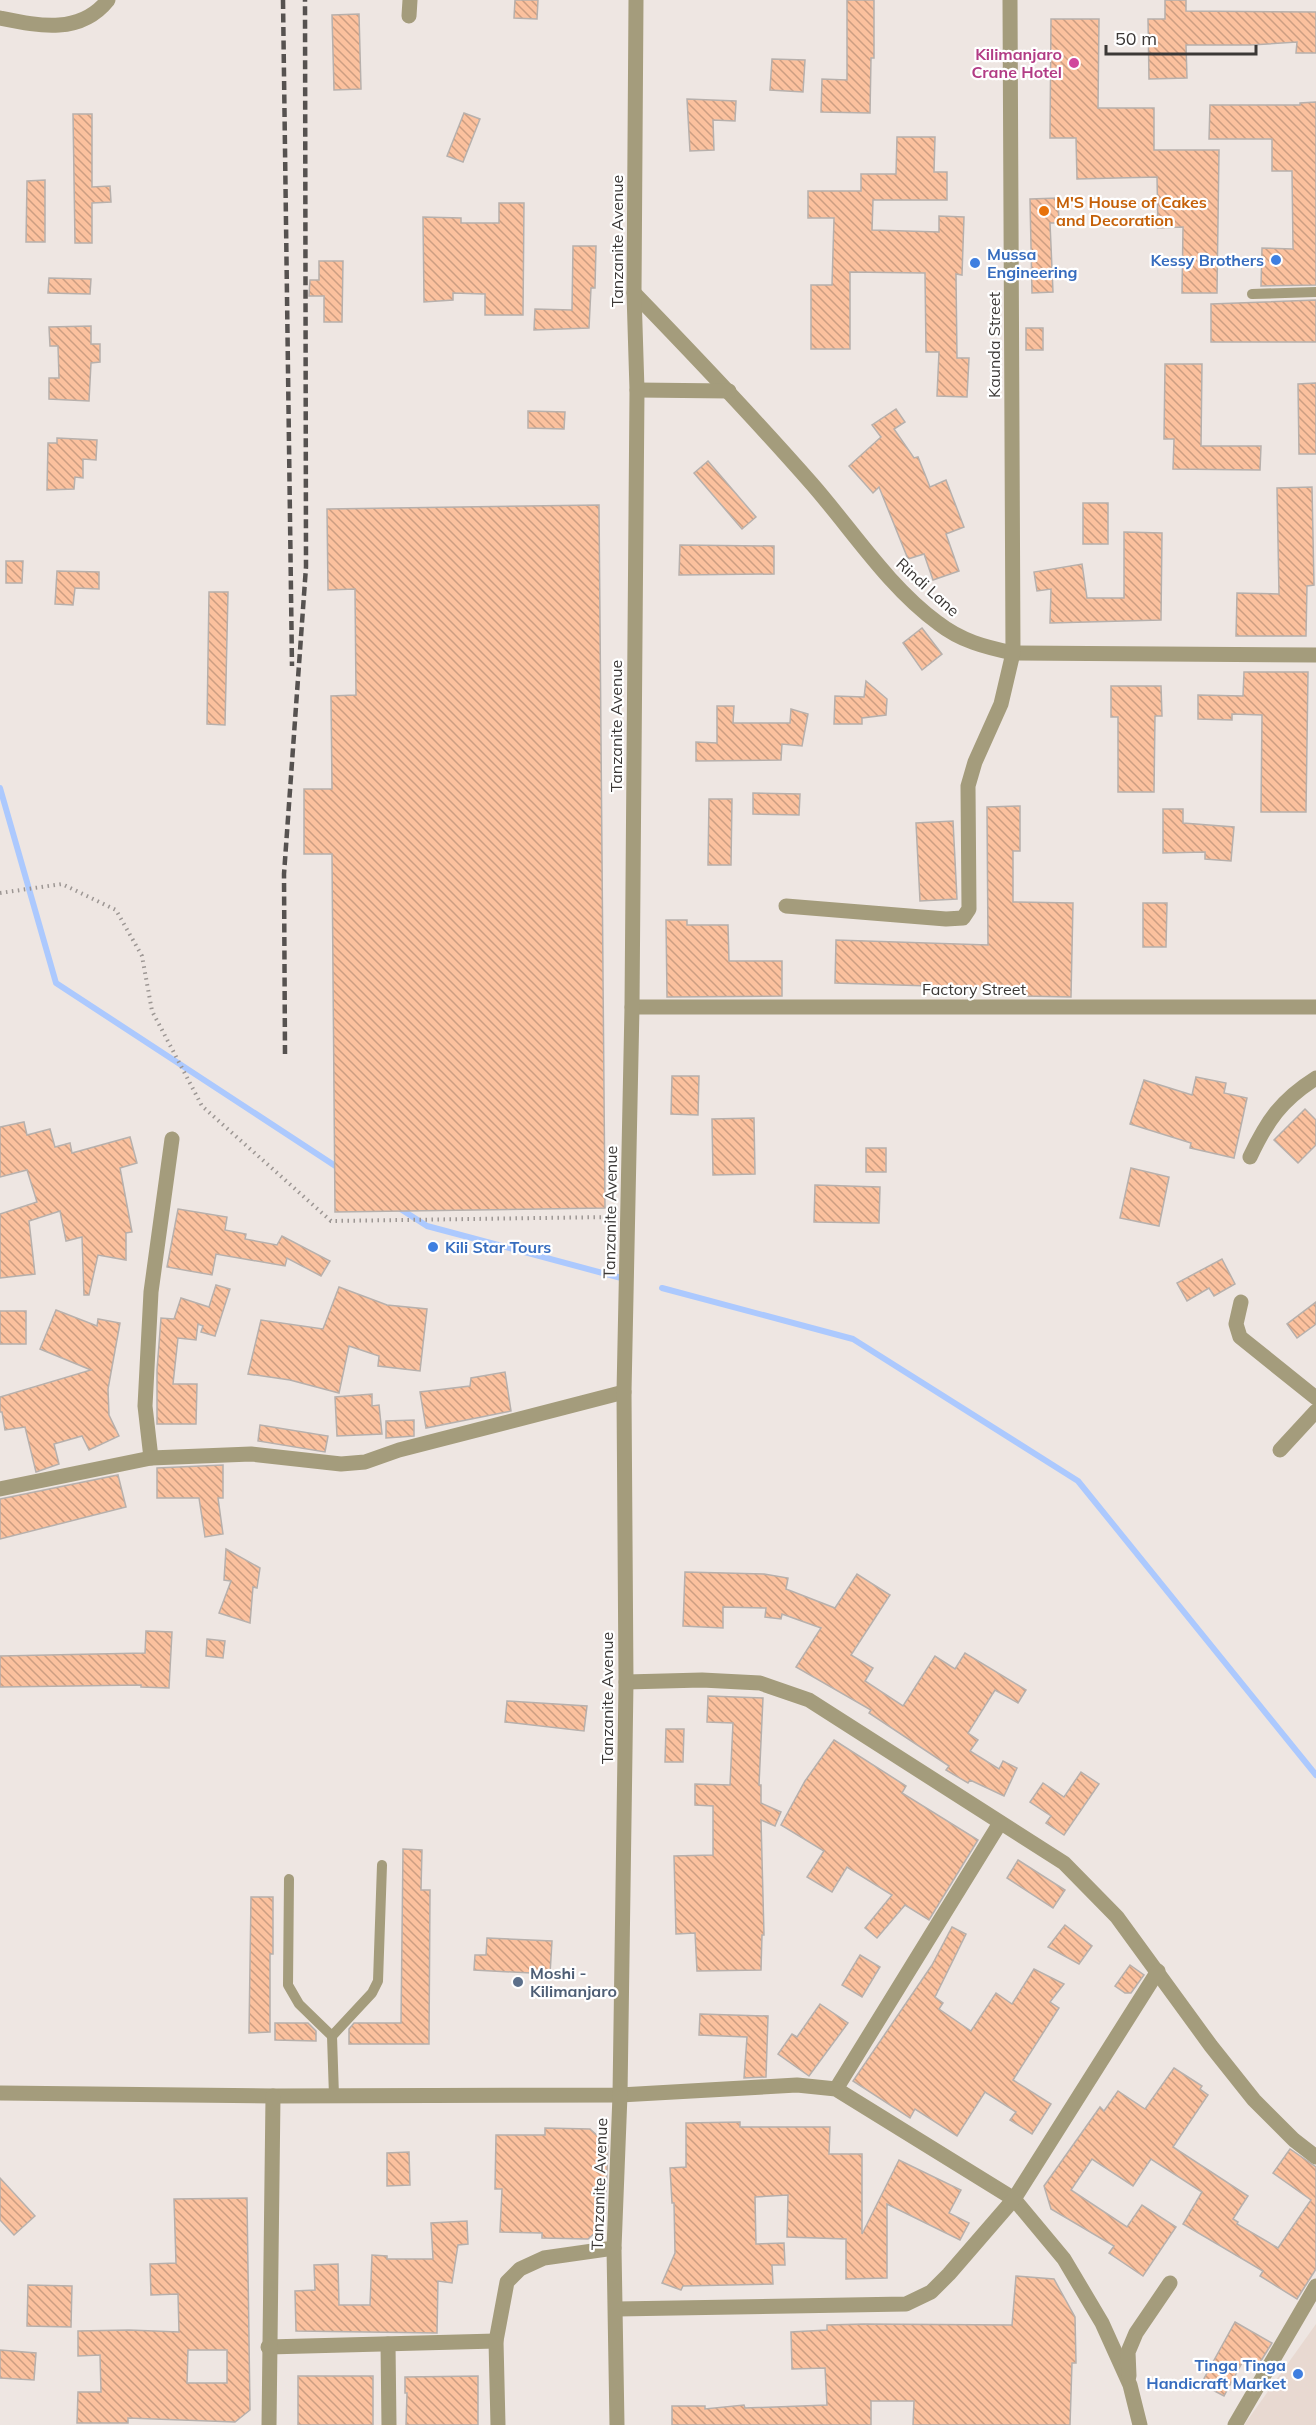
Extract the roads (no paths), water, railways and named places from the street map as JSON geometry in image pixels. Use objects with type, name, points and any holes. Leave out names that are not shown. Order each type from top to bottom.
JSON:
[{"type":"street","points":[[0,18],[64,26],[83,22],[99,12],[108,0]]},
{"type":"street","name":"Tanzanite Avenue","points":[[617,2425],[617,2308],[614,2247],[620,2095],[626,1682],[624,1392],[632,1007],[637,390],[634,293],[636,0]]},
{"type":"street","name":"Kaunda Street","points":[[786,906],[963,918],[969,909],[968,786],[975,762],[1001,705],[1013,653],[1010,0]]},
{"type":"street","name":"Rindi Lane","points":[[634,293],[729,391],[813,486],[897,587],[938,623],[970,644],[1013,653],[1316,655]]},
{"type":"street","points":[[637,390],[729,391]]},
{"type":"street","name":"Factory Street","points":[[632,1007],[1316,1007]]},
{"type":"street","points":[[1250,1157],[1266,1123],[1277,1108],[1316,1078]]},
{"type":"street","points":[[152,1458],[145,1406],[151,1292],[172,1139]]},
{"type":"street","points":[[1240,1302],[1236,1324],[1240,1337],[1316,1398]]},
{"type":"street","points":[[0,1489],[152,1458],[251,1454],[341,1464],[365,1462],[399,1450],[624,1392]]},
{"type":"street","points":[[1280,1450],[1316,1411]]},
{"type":"street","points":[[626,1682],[702,1680],[759,1683],[808,1700],[1064,1863],[1117,1917],[1211,2046],[1254,2100],[1294,2140],[1316,2157]]},
{"type":"street","points":[[836,2089],[1000,1823]]},
{"type":"street","points":[[617,2308],[906,2304],[931,2292],[1014,2199],[1158,1971]]},
{"type":"street","points":[[0,2093],[273,2096],[620,2095],[797,2085],[836,2089],[1014,2199],[1064,2259],[1102,2323],[1130,2385],[1140,2425]]},
{"type":"street","points":[[269,2425],[268,2347],[273,2096]]},
{"type":"street","points":[[498,2425],[496,2341],[507,2282],[520,2269],[544,2258],[614,2247]]},
{"type":"street","points":[[1130,2385],[1128,2352],[1152,2307],[1170,2283]]},
{"type":"street","points":[[1235,2425],[1316,2286]]},
{"type":"street","points":[[268,2347],[496,2341]]},
{"type":"street","points":[[388,2344],[389,2425]]},
{"type":"lane","points":[[1252,294],[1316,292]]},
{"type":"lane","points":[[332,2036],[372,1993],[378,1981],[382,1864]]},
{"type":"lane","points":[[289,1879],[286,1958],[288,1985],[299,2004],[332,2036],[334,2096]]},
{"type":"waterway","points":[[0,788],[56,983],[340,1169]]},
{"type":"waterway","points":[[399,1208],[427,1226],[625,1279]]},
{"type":"waterway","points":[[662,1288],[853,1339],[1078,1481],[1316,1775]]},
{"type":"railway","points":[[283,0],[292,666]]},
{"type":"railway","points":[[285,1054],[284,874],[306,567],[305,0]]},
{"type":"place","name":"Kilimanjaro Crane Hotel","points":[[1074,63]]},
{"type":"place","name":"M'S House of Cakes and Decoration","points":[[1044,211]]},
{"type":"place","name":"Kessy Brothers","points":[[1276,260]]},
{"type":"place","name":"Mussa Engineering","points":[[975,263]]},
{"type":"place","name":"Kili Star Tours","points":[[433,1247]]},
{"type":"place","name":"Moshi - Kilimanjaro","points":[[518,1982]]},
{"type":"place","name":"Tinga Tinga Handicraft Market","points":[[1298,2374]]}]
